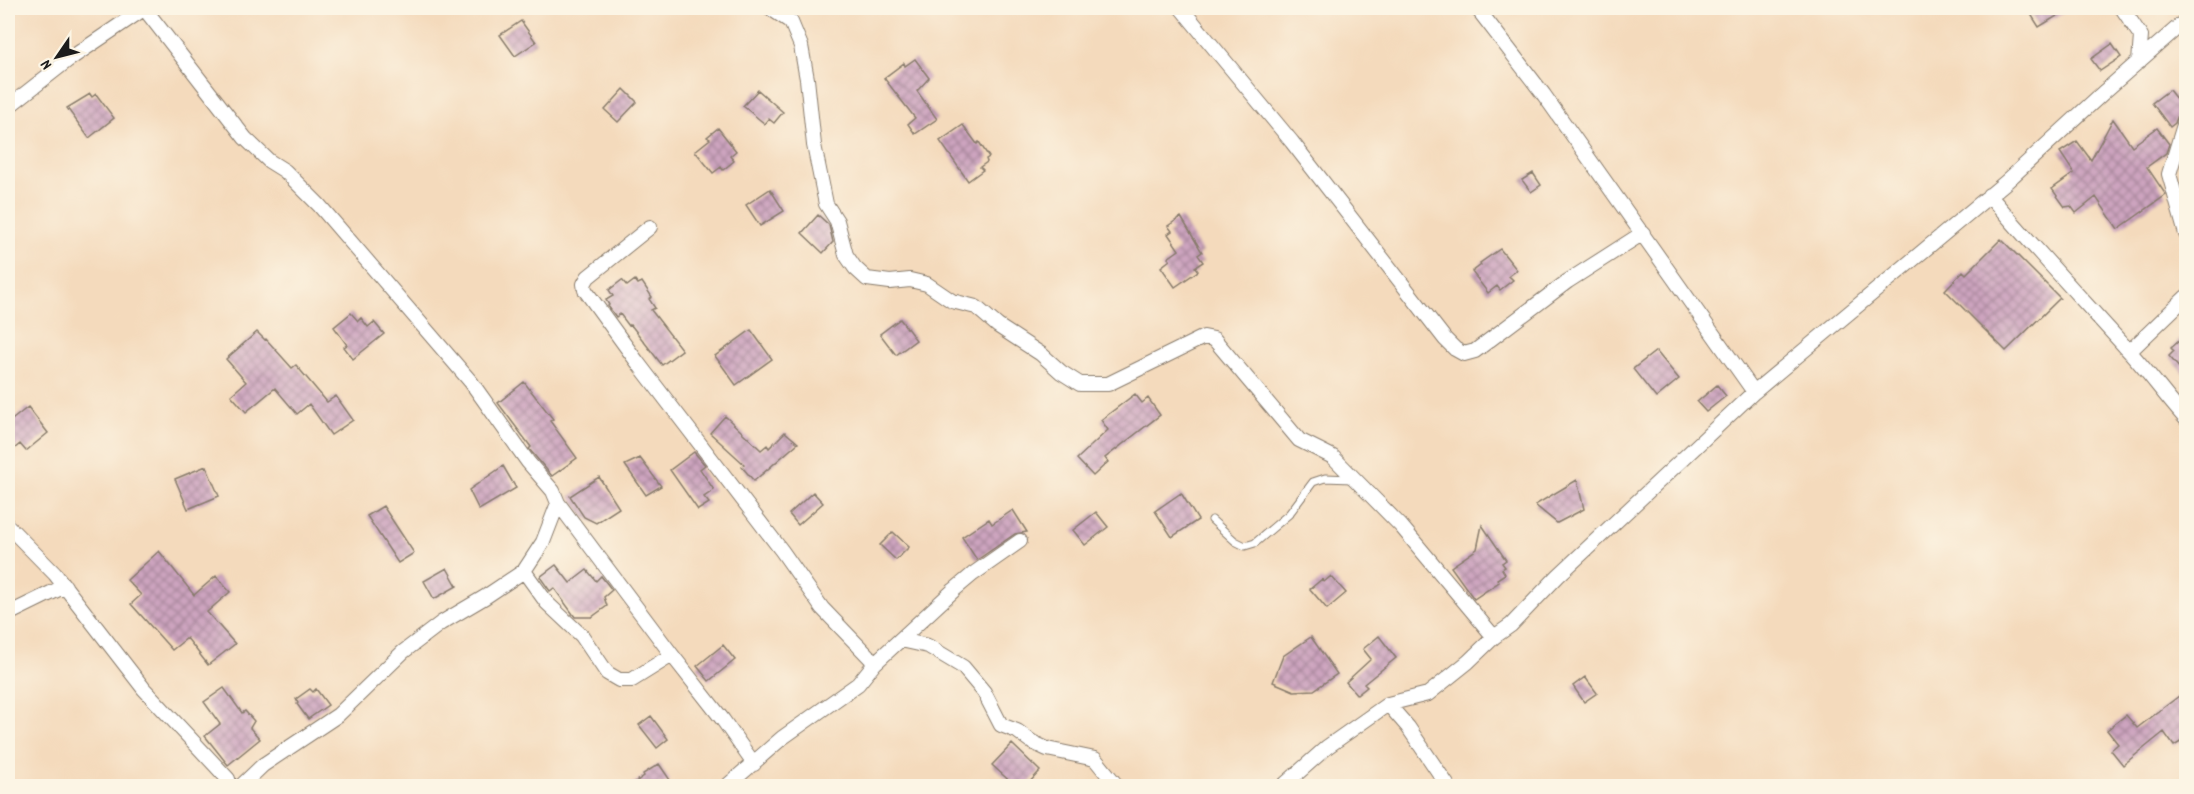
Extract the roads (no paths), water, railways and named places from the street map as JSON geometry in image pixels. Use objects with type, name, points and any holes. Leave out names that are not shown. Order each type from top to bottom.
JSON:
[{"type":"street","points":[[8,107],[68,60],[144,8],[245,138],[269,162],[285,171],[319,205],[471,382],[528,462],[553,491],[558,503],[754,764]]},
{"type":"street","points":[[770,8],[791,22],[801,46],[814,145],[826,204],[837,221],[846,255],[867,279],[890,282],[910,279],[927,284],[952,302],[976,307],[998,326],[1041,354],[1061,372],[1080,384],[1108,384],[1204,337],[1214,339],[1299,440],[1333,457],[1401,526],[1494,637]]},
{"type":"street","points":[[1181,8],[1292,142],[1445,339],[1464,354],[1475,351],[1568,281],[1643,233]]},
{"type":"street","points":[[1477,8],[1544,95],[1754,392]]},
{"type":"street","points":[[2122,8],[2141,36],[2139,62]]},
{"type":"street","points":[[1283,786],[1327,747],[1388,704],[1428,694],[1468,662],[1754,392],[1989,195],[2187,20]]},
{"type":"street","points":[[2187,118],[2169,174],[2187,234]]},
{"type":"street","points":[[1989,195],[2036,252],[2130,351],[2187,419]]},
{"type":"street","points":[[650,227],[588,278],[584,284],[585,290],[782,551],[822,609],[875,663]]},
{"type":"street","points":[[2130,351],[2187,297]]},
{"type":"street","points":[[8,526],[65,586],[144,689],[232,785],[338,715],[403,652],[426,635],[524,571],[543,542],[558,503]]},
{"type":"street","points":[[727,786],[782,738],[858,684],[875,663],[973,574],[1020,541]]},
{"type":"street","points":[[524,571],[547,603],[582,636],[607,673],[619,680],[632,680],[672,655]]},
{"type":"street","points":[[8,614],[65,586]]},
{"type":"street","points":[[901,640],[928,646],[963,667],[984,692],[1001,725],[1017,731],[1047,750],[1069,752],[1095,759],[1117,786]]},
{"type":"street","points":[[1388,704],[1408,727],[1448,786]]},
{"type":"lane","points":[[1212,520],[1235,541],[1245,546],[1255,543],[1288,514],[1313,482],[1324,478],[1355,479]]}]
